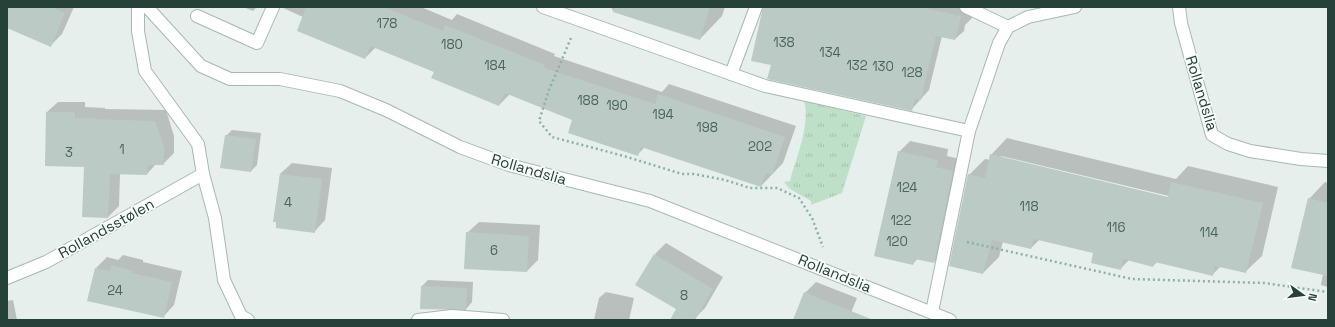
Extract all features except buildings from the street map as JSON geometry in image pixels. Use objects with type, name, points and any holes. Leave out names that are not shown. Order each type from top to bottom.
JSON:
[{"type":"street","points":[[138,7],[138,31],[145,71],[198,144],[203,174],[215,218],[224,280],[241,316],[248,320]]},
{"type":"street","name":"Rollandslia","points":[[147,7],[201,66],[230,79],[280,80],[340,91],[386,110],[468,150],[522,169],[650,201],[950,320]]},
{"type":"street","points":[[197,16],[257,43],[273,7]]},
{"type":"street","points":[[543,7],[765,86],[969,131]]},
{"type":"street","points":[[731,74],[756,7]]},
{"type":"street","points":[[966,7],[1008,27]]},
{"type":"street","points":[[932,312],[969,131],[999,43],[1008,27],[1028,17],[1075,7]]},
{"type":"street","name":"Rollandslia","points":[[1179,7],[1181,23],[1212,134],[1228,144],[1250,151],[1301,159],[1328,161]]},
{"type":"street","name":"Rollandsstølen","points":[[7,278],[46,262],[203,174]]},
{"type":"street","points":[[418,320],[452,316],[503,320]]},
{"type":"path","points":[[578,20],[538,121],[552,137],[624,156],[682,174],[694,174],[725,180],[750,188],[777,188],[799,198],[812,218],[822,244],[824,269]]},
{"type":"path","points":[[947,237],[1132,279],[1264,283],[1328,292]]},
{"type":"green space","points":[[804,101],[866,116],[842,193],[811,205],[811,201],[790,189],[784,182],[790,181],[802,141],[806,120]]}]
